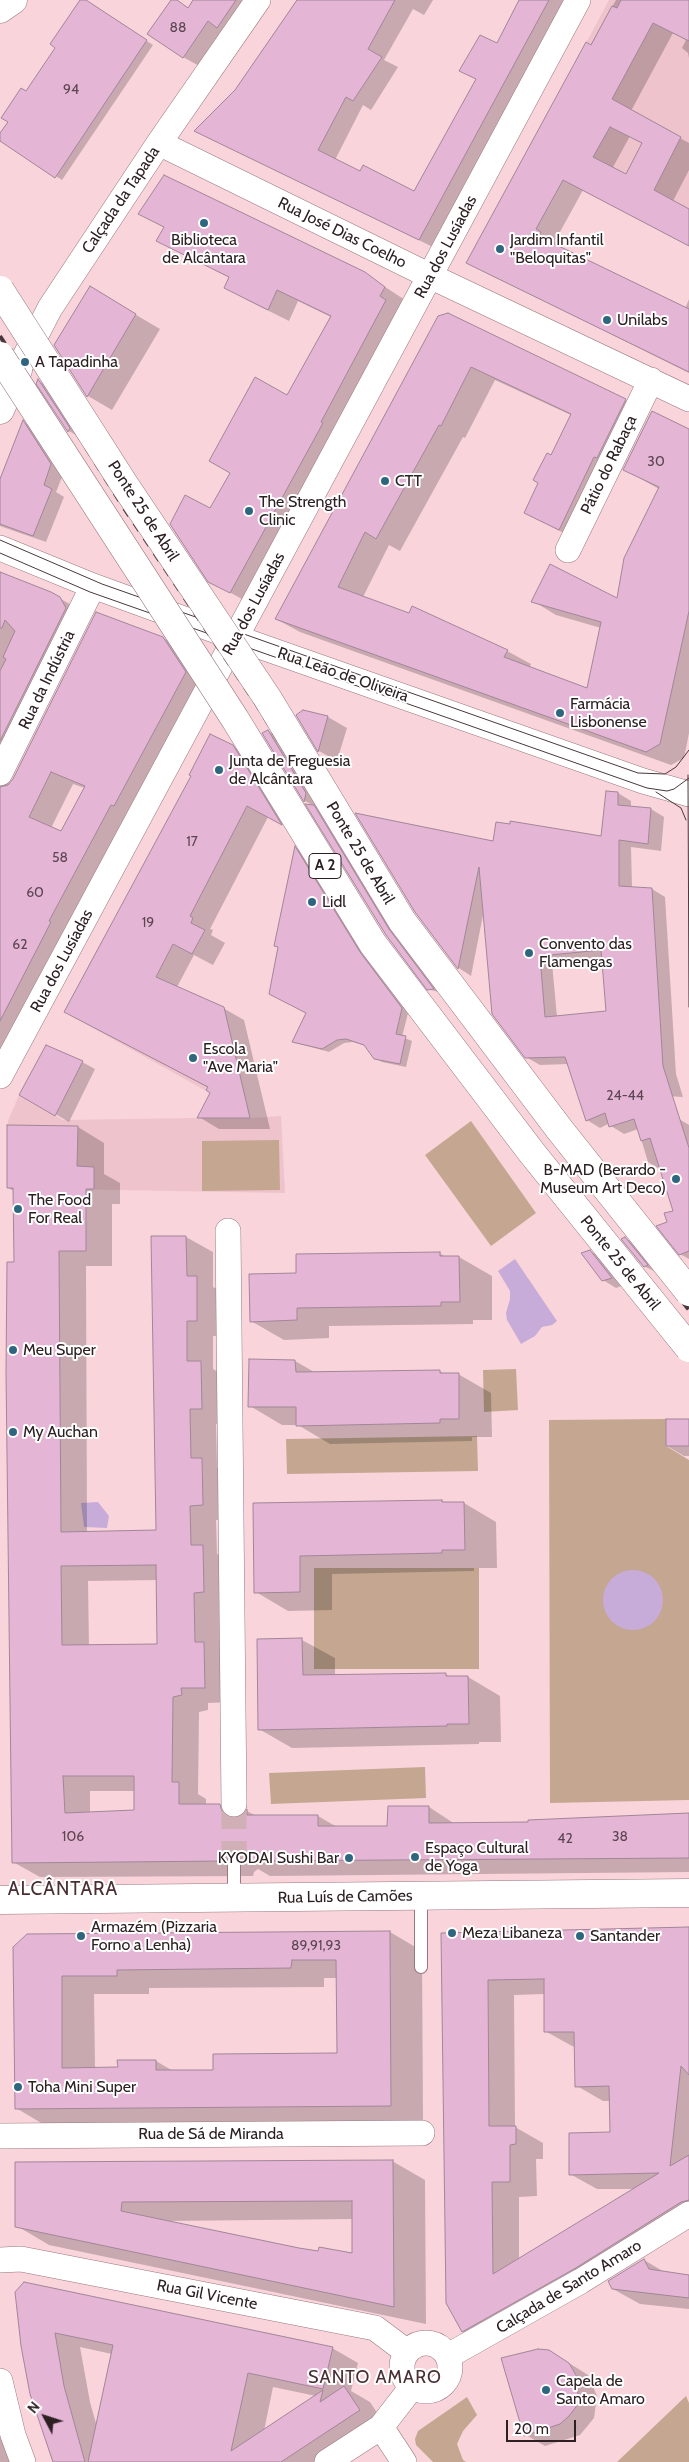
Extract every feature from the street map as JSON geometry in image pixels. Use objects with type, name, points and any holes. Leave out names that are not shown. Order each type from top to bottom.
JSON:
[{"type":"main road","points":[[0,9],[13,0]]},
{"type":"main road","name":"Ponte 25 de Abril","points":[[0,290],[124,484],[268,699],[402,921],[560,1130],[689,1292]]},
{"type":"main road","name":"Calçada da Tapada","points":[[0,410],[4,362]]},
{"type":"main road","name":"Ponte 25 de Abril","points":[[4,362],[235,720],[373,944],[532,1153],[689,1348]]},
{"type":"main road","name":"Rua Luís de Camões","points":[[0,1900],[689,1893]]},
{"type":"street","name":"Calçada da Tapada","points":[[4,362],[50,308],[159,143],[258,0]]},
{"type":"street","name":"Rua dos Lusíadas","points":[[0,1076],[578,0]]},
{"type":"street","name":"Rua José Dias Coelho","points":[[159,143],[430,276],[689,399]]},
{"type":"street","name":"Pátio do Rabaça","points":[[568,550],[650,380]]},
{"type":"street","name":"Rua Leão de Oliveira","points":[[0,548],[93,586],[236,638],[643,781],[689,794]]},
{"type":"street","name":"Rua da Indústria","points":[[0,773],[93,586]]},
{"type":"street","points":[[228,1230],[234,1804]]},
{"type":"street","name":"Rua de Sá de Miranda","points":[[0,2136],[422,2133]]},
{"type":"street","name":"Calçada de Santo Amaro","points":[[448,2356],[581,2281],[689,2214]]},
{"type":"street","name":"Rua Gil Vicente","points":[[0,2260],[21,2259],[375,2328],[407,2352]]},
{"type":"street","points":[[429,2343],[441,2347],[448,2356],[450,2370],[447,2379],[440,2387],[432,2391],[412,2387],[403,2374],[403,2359],[413,2346],[429,2343]]},
{"type":"street","points":[[327,2462],[381,2427],[412,2387]]},
{"type":"street","points":[[2,2396],[23,2462]]},
{"type":"street","points":[[381,2427],[404,2462]]},
{"type":"lane","points":[[234,1861],[234,1898]]},
{"type":"lane","points":[[421,1896],[421,1967]]},
{"type":"shaded area","points":[[609,0],[689,0],[689,246],[578,187],[576,62]]},
{"type":"shaded area","name":"Escola \"Ave Maria\"","points":[[101,942],[156,977],[224,1007],[250,1118],[281,1116],[285,1193],[7,1188],[8,1121],[19,1095],[63,1120],[197,1118],[210,1093],[64,1012]]},
{"type":"shaded area","points":[[471,1121],[536,1213],[491,1246],[425,1155]]},
{"type":"shaded area","points":[[279,1140],[280,1190],[202,1191],[202,1141]]},
{"type":"shaded area","points":[[515,1259],[557,1321],[552,1325],[542,1327],[535,1336],[521,1344],[507,1320],[506,1313],[510,1291],[498,1271]]},
{"type":"shaded area","points":[[516,1369],[518,1410],[484,1412],[483,1370]]},
{"type":"shaded area","points":[[666,1419],[666,1446],[689,1460],[689,1800],[550,1803],[549,1420]]},
{"type":"shaded area","points":[[477,1436],[478,1471],[287,1474],[286,1439]]},
{"type":"shaded area","points":[[98,1502],[109,1516],[107,1528],[84,1527],[81,1503]]},
{"type":"shaded area","points":[[314,1568],[479,1568],[479,1669],[314,1669]]},
{"type":"shaded area","points":[[627,1570],[639,1570],[655,1578],[661,1588],[663,1600],[661,1612],[655,1622],[639,1630],[627,1630],[611,1622],[603,1606],[603,1594],[611,1578]]},
{"type":"shaded area","points":[[425,1767],[426,1798],[271,1804],[269,1773]]},
{"type":"shaded area","points":[[686,2396],[689,2403],[689,2462],[617,2462]]},
{"type":"shaded area","points":[[467,2397],[477,2415],[463,2431],[457,2444],[463,2460],[466,2462],[433,2462],[416,2445],[415,2439],[418,2431]]},
{"type":"building","points":[[80,0],[86,0],[147,40],[55,178],[0,141],[0,133],[8,122],[1,118],[21,88],[26,91],[55,48],[50,44]]},
{"type":"building","points":[[171,0],[177,0],[188,8],[193,0],[236,0],[217,28],[208,21],[183,58],[147,34]]},
{"type":"building","points":[[297,0],[395,0],[368,49],[382,57],[353,101],[346,97],[318,150],[360,171],[363,165],[414,191],[476,79],[459,71],[480,35],[497,43],[519,0],[549,0],[419,240],[194,131],[235,90]]},
{"type":"building","points":[[621,0],[689,0],[689,41],[653,23],[612,99],[681,137],[654,190],[689,209],[689,246],[563,180],[536,229],[541,232],[538,236],[689,309],[689,372],[466,263],[586,42],[591,45],[612,6],[617,8]],"holes":[[[610,127],[642,143],[626,174],[593,157]]]},
{"type":"building","points":[[164,175],[365,272],[385,287],[380,296],[386,300],[321,422],[323,423],[230,593],[208,582],[170,524],[185,495],[210,508],[230,473],[209,461],[255,377],[287,395],[331,316],[277,290],[268,310],[224,288],[229,277],[156,241],[164,227],[138,214]]},
{"type":"building","points":[[90,286],[136,314],[87,397],[54,345]]},
{"type":"building","points":[[448,313],[626,399],[597,458],[594,457],[559,530],[524,513],[538,483],[533,480],[547,453],[551,455],[571,414],[471,367],[441,426],[439,425],[376,539],[365,532],[338,587],[409,613],[412,606],[508,650],[504,657],[587,688],[601,622],[531,602],[550,564],[617,598],[624,558],[659,487],[623,470],[652,411],[689,429],[689,611],[660,744],[646,752],[275,619],[438,316]]},
{"type":"building","points":[[38,379],[70,428],[68,432],[36,384]]},
{"type":"building","points":[[23,420],[51,464],[44,485],[52,489],[33,536],[0,524],[0,479]]},
{"type":"building","points":[[0,572],[51,592],[60,597],[66,608],[0,741],[0,671],[6,659],[3,657],[15,631],[5,620],[2,628],[0,628]]},
{"type":"building","points":[[96,612],[163,637],[186,672],[114,806],[111,805],[49,921],[51,922],[0,1021],[0,787],[8,785],[13,779]],"holes":[[[51,772],[85,786],[61,831],[29,817]]]},
{"type":"building","points":[[303,710],[328,716],[318,752],[296,715]]},
{"type":"building","points":[[268,730],[306,793],[304,802],[262,733]]},
{"type":"building","points":[[210,734],[233,745],[282,825],[247,806],[190,916],[193,918],[191,923],[205,930],[192,954],[173,944],[156,977],[224,1007],[250,1118],[197,1118],[210,1093],[206,1090],[208,1087],[64,1012],[191,776],[189,775]]},
{"type":"building","points":[[606,791],[618,792],[618,805],[651,808],[648,844],[619,840],[619,886],[652,888],[663,1066],[689,1148],[689,1251],[679,1255],[656,1226],[667,1222],[664,1213],[673,1211],[650,1138],[641,1141],[634,1119],[609,1127],[605,1113],[586,1121],[565,1057],[525,1058],[492,1014],[479,867],[458,969],[415,912],[355,813],[493,841],[496,822],[510,824],[510,821],[601,836]],"holes":[[[601,950],[606,1011],[545,1017],[540,956]]]},
{"type":"building","points":[[305,804],[314,805],[389,929],[434,989],[427,990],[386,935]]},
{"type":"building","points":[[295,846],[360,952],[402,1008],[396,1034],[406,1036],[400,1064],[374,1059],[364,1045],[346,1039],[337,1040],[322,1049],[292,1042],[306,1013],[269,994],[278,947],[274,946]]},
{"type":"building","points":[[46,1045],[83,1061],[55,1116],[19,1095]]},
{"type":"building","points":[[7,1125],[78,1126],[77,1166],[94,1167],[94,1189],[86,1189],[86,1251],[59,1251],[61,1532],[156,1530],[151,1236],[186,1236],[187,1276],[197,1276],[197,1321],[187,1321],[187,1361],[201,1361],[202,1409],[190,1409],[191,1458],[202,1458],[203,1505],[190,1506],[191,1545],[203,1545],[204,1592],[194,1593],[195,1642],[204,1642],[205,1688],[181,1688],[182,1695],[173,1697],[172,1782],[179,1782],[179,1804],[220,1804],[222,1812],[234,1818],[242,1816],[247,1809],[247,1815],[318,1815],[318,1826],[387,1826],[388,1806],[429,1806],[429,1823],[528,1822],[528,1820],[689,1813],[689,1858],[242,1861],[238,1854],[234,1853],[227,1857],[226,1861],[12,1863],[6,1373],[7,1262],[14,1262],[13,1188],[7,1188]],"holes":[[[156,1565],[157,1644],[62,1645],[61,1566]],[[63,1776],[134,1776],[134,1810],[65,1813]]]},
{"type":"building","points":[[625,1237],[648,1265],[644,1267],[621,1239]]},
{"type":"building","points":[[590,1250],[612,1278],[602,1281],[581,1253]]},
{"type":"building","points":[[440,1252],[440,1256],[459,1256],[460,1302],[441,1302],[441,1306],[297,1308],[297,1320],[250,1322],[249,1274],[296,1273],[296,1254]]},
{"type":"building","points":[[249,1359],[295,1360],[296,1372],[440,1370],[440,1373],[459,1373],[459,1419],[440,1419],[440,1423],[296,1426],[296,1407],[248,1407]]},
{"type":"building","points":[[666,1419],[689,1419],[689,1446],[666,1446]]},
{"type":"building","points":[[442,1500],[442,1502],[464,1502],[465,1550],[442,1550],[442,1553],[300,1556],[300,1592],[254,1593],[253,1503]]},
{"type":"building","points":[[302,1638],[303,1675],[446,1673],[446,1676],[468,1676],[469,1724],[258,1730],[257,1639]]},
{"type":"building","points":[[689,1927],[689,2075],[681,2066],[670,2166],[689,2155],[689,2200],[681,2202],[574,2269],[462,2332],[446,2303],[441,1933]],"holes":[[[544,1979],[544,2032],[574,2032],[575,2087],[609,2086],[610,2132],[569,2133],[569,2175],[659,2173],[493,2274],[492,2182],[510,2182],[510,2145],[516,2144],[516,2126],[489,2126],[488,1980]]]},
{"type":"building","points":[[390,1931],[391,2106],[15,2109],[13,1947],[27,1934]],"holes":[[[292,1960],[336,1960],[337,2053],[213,2054],[213,2070],[156,2070],[156,2060],[117,2060],[118,2067],[62,2068],[62,1976],[117,1976],[117,1970],[291,1968]]]},
{"type":"building","points":[[393,2160],[394,2307],[15,2227],[15,2162]],"holes":[[[352,2201],[352,2253],[319,2247],[318,2251],[299,2248],[121,2211],[122,2202]]]},
{"type":"building","points":[[644,2259],[649,2269],[689,2275],[689,2298],[612,2289],[608,2281]]},
{"type":"building","points":[[24,2282],[333,2347],[323,2389],[248,2373],[231,2451],[323,2390],[320,2402],[344,2386],[360,2410],[281,2462],[88,2462],[113,2345],[55,2333],[64,2386],[85,2462],[53,2462],[30,2394],[21,2346],[15,2292]]},
{"type":"building","name":"Capela de Santo Amaro","points":[[538,2349],[549,2350],[569,2363],[577,2377],[578,2395],[576,2407],[560,2424],[524,2436],[501,2358]]},
{"type":"tunnel","points":[[234,1804],[234,1861]]},
{"type":"tram line","points":[[0,540],[102,584],[638,773],[665,774],[676,767],[689,750]]},
{"type":"tram line","points":[[0,553],[90,592],[647,788],[667,791],[674,789],[689,778]]},
{"type":"tram line","points":[[688,775],[689,1007]]},
{"type":"tram line","points":[[656,792],[681,808],[686,820]]},
{"type":"railway","points":[[0,310],[122,505],[257,705],[393,928],[551,1138],[689,1310]]},
{"type":"railway","points":[[0,336],[244,713],[381,938],[540,1147],[689,1331]]},
{"type":"place","name":"Biblioteca de Alcântara","points":[[204,223]]},
{"type":"place","name":"Jardim Infantil \"Beloquitas\"","points":[[500,249]]},
{"type":"place","name":"Unilabs","points":[[607,320]]},
{"type":"place","name":"A Tapadinha","points":[[25,362]]},
{"type":"place","name":"CTT","points":[[385,481]]},
{"type":"place","name":"The Strength Clinic","points":[[249,511]]},
{"type":"place","name":"Farmácia Lisbonense","points":[[560,713]]},
{"type":"place","name":"Junta de Freguesia de Alcântara","points":[[219,770]]},
{"type":"place","name":"Lidl","points":[[312,902]]},
{"type":"place","name":"Convento das Flamengas","points":[[529,953]]},
{"type":"place","name":"Escola \"Ave Maria\"","points":[[193,1058]]},
{"type":"place","name":"B-MAD (Berardo - Museum Art Deco)","points":[[676,1179]]},
{"type":"place","name":"The Food For Real","points":[[18,1209]]},
{"type":"place","name":"Meu Super","points":[[13,1350]]},
{"type":"place","name":"My Auchan","points":[[13,1432]]},
{"type":"place","name":"Espaço Cultural de Yoga","points":[[415,1857]]},
{"type":"place","name":"KYODAI Sushi Bar","points":[[349,1858]]},
{"type":"place","name":"Meza Libaneza","points":[[452,1933]]},
{"type":"place","name":"Armazém (Pizzaria Forno a Lenha)","points":[[81,1936]]},
{"type":"place","name":"Santander","points":[[580,1936]]},
{"type":"place","name":"Toha Mini Super","points":[[18,2087]]},
{"type":"place","name":"Capela de Santo Amaro","points":[[546,2390]]},
{"type":"district","name":"ALCÂNTARA","points":[[63,1889]]},
{"type":"district","name":"SANTO AMARO","points":[[375,2378]]}]
